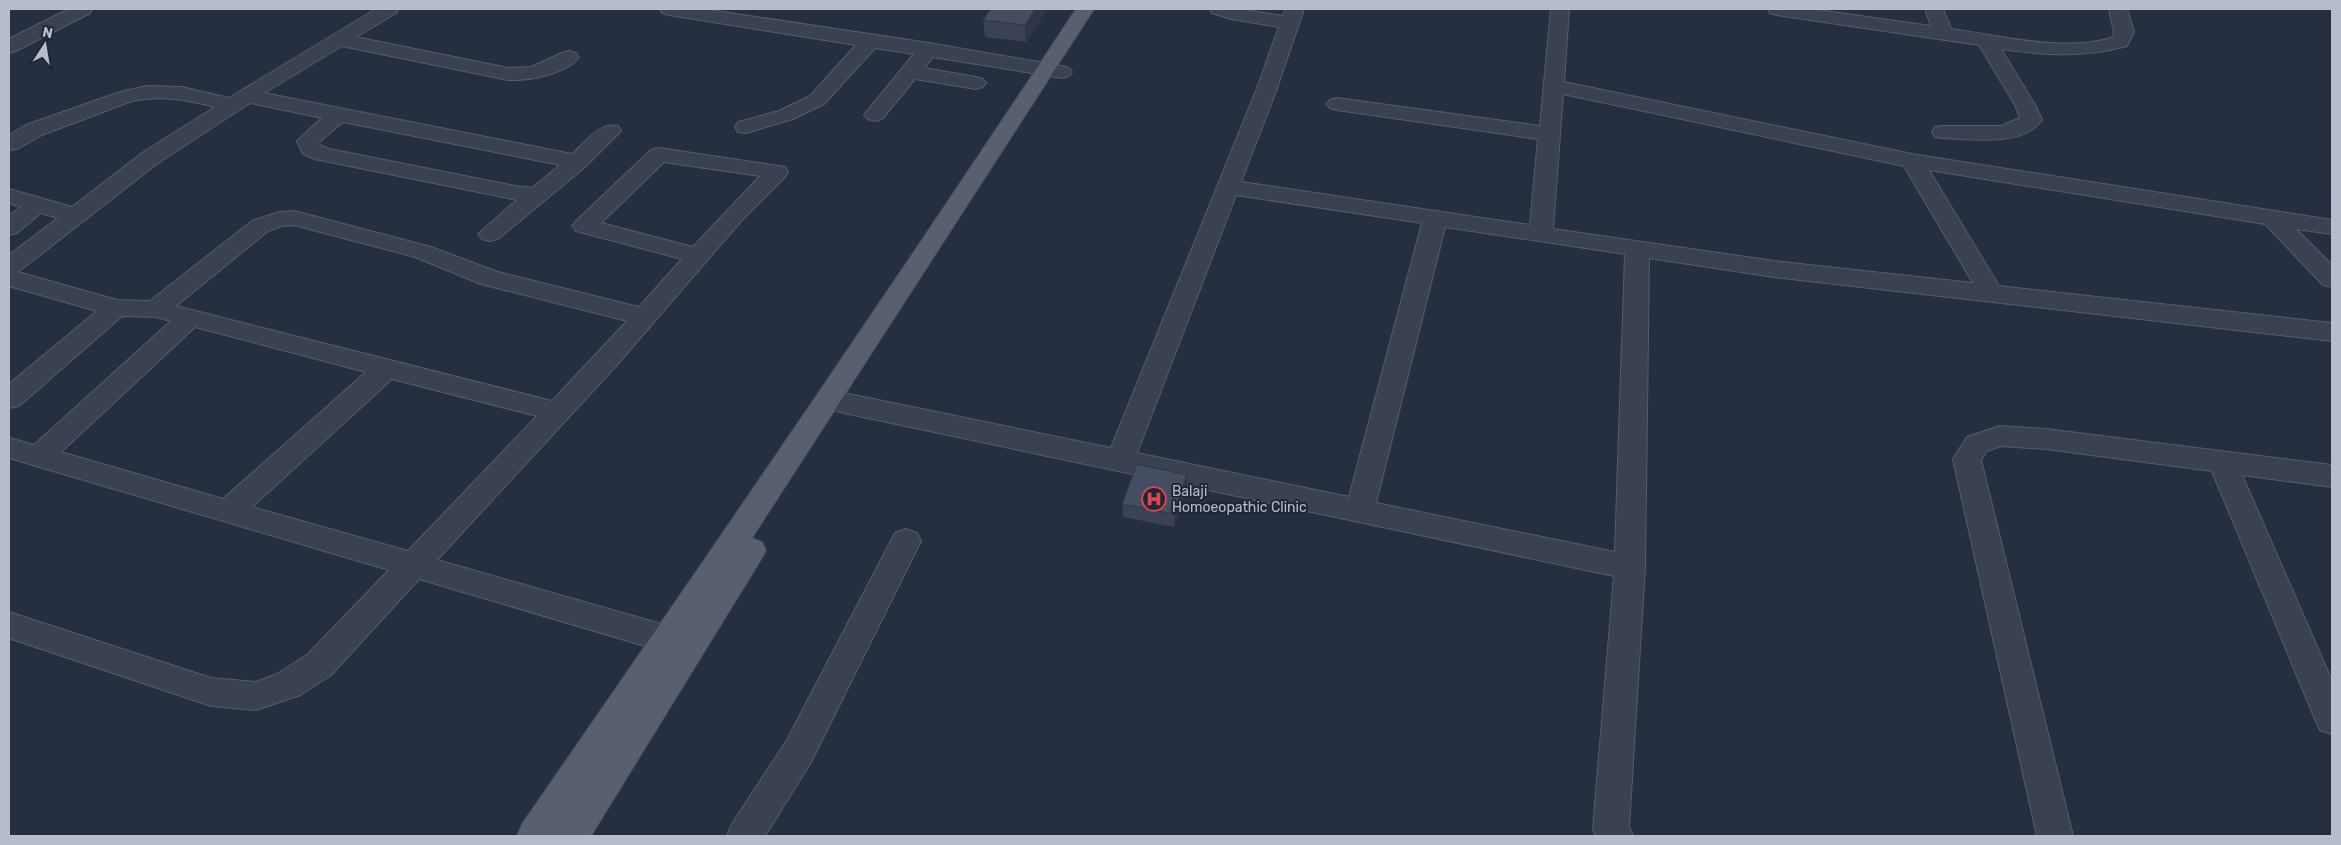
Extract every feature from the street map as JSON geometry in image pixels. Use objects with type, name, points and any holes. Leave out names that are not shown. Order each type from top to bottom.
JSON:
[{"type":"main road","points":[[535,836],[680,642],[844,403],[1054,70],[1085,9]]},
{"type":"main road","points":[[570,836],[680,642],[1054,70],[1100,9]]},
{"type":"street","points":[[9,47],[83,9]]},
{"type":"street","points":[[9,267],[150,158],[338,39],[389,9]]},
{"type":"street","points":[[669,9],[1054,70]]},
{"type":"street","points":[[1120,460],[1228,187],[1292,16],[1231,13],[1219,9]]},
{"type":"street","points":[[1541,235],[1560,9]]},
{"type":"street","points":[[1778,9],[1986,40],[2061,48],[2111,46],[2120,42],[2124,32],[2118,9]]},
{"type":"street","points":[[1934,9],[1943,34]]},
{"type":"street","points":[[338,39],[496,74],[517,76],[546,70],[569,57]]},
{"type":"street","points":[[746,127],[786,116],[817,100],[871,40]]},
{"type":"street","points":[[1943,132],[2002,132],[2023,128],[2030,120],[2025,105],[1986,40]]},
{"type":"street","points":[[874,115],[929,49]]},
{"type":"street","points":[[911,72],[976,83]]},
{"type":"street","points":[[1553,86],[1912,161],[2332,227]]},
{"type":"street","points":[[9,144],[34,130],[127,96],[147,92],[182,93],[338,115],[577,162]]},
{"type":"street","points":[[1337,104],[1549,134]]},
{"type":"street","points":[[338,115],[308,141],[311,149],[346,158],[537,195]]},
{"type":"street","points":[[490,234],[577,162],[610,131]]},
{"type":"street","points":[[9,625],[211,692],[256,696],[288,685],[319,665],[558,412],[645,317],[734,215],[777,172],[659,155],[584,226],[698,256]]},
{"type":"street","points":[[1912,161],[1991,293]]},
{"type":"street","points":[[1228,187],[1774,269],[2332,332]]},
{"type":"street","points":[[9,196],[76,216]]},
{"type":"street","points":[[9,228],[38,204]]},
{"type":"street","points":[[156,309],[260,226],[279,218],[294,218],[423,252],[490,278],[645,317]]},
{"type":"street","points":[[2273,218],[2332,279]]},
{"type":"street","points":[[1360,510],[1435,219]]},
{"type":"street","points":[[1615,836],[1611,829],[1630,567],[1636,249]]},
{"type":"street","points":[[9,278],[117,308],[156,309],[558,412]]},
{"type":"street","points":[[9,399],[117,308]]},
{"type":"street","points":[[38,457],[190,318]]},
{"type":"street","points":[[227,512],[387,368]]},
{"type":"street","points":[[844,403],[1630,567]]},
{"type":"street","points":[[2055,836],[1968,459],[1977,444],[2000,436],[2046,438],[2332,476]]},
{"type":"street","points":[[9,448],[680,642]]},
{"type":"street","points":[[2223,463],[2332,719]]},
{"type":"street","points":[[745,836],[798,751],[906,541]]},
{"type":"building","points":[[991,9],[1035,9],[1025,25],[983,20]]},
{"type":"building","points":[[1137,464],[1187,475],[1174,514],[1122,504]]},
{"type":"place","name":"Balaji Homoeopathic Clinic","points":[[1154,499]]}]
